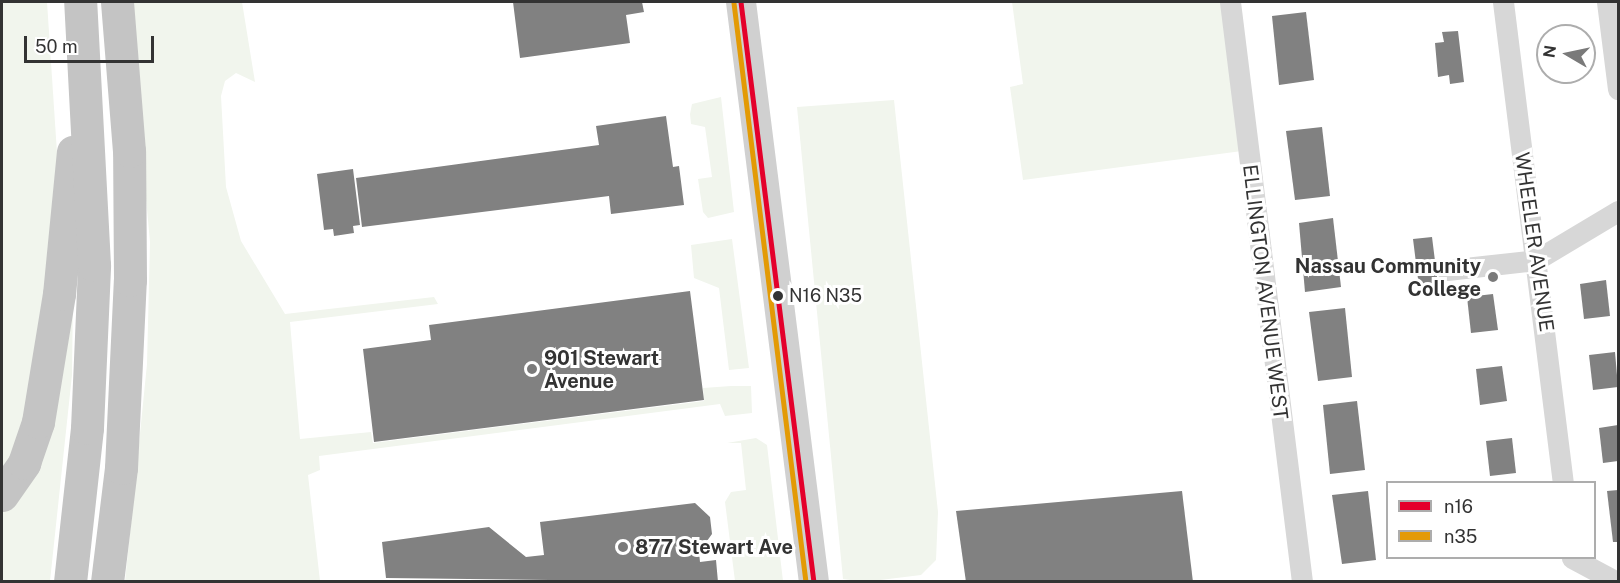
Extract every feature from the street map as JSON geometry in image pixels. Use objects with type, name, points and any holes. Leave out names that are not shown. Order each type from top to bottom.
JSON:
[{"type":"highway","points":[[70,582],[93,332],[92,164],[80,2]]},
{"type":"highway","points":[[107,582],[123,447],[130,280],[129,151],[117,2]]},
{"type":"highway","points":[[2,495],[24,463],[38,422],[60,284],[84,40]]},
{"type":"main road","points":[[741,2],[814,582]]},
{"type":"street","name":"ELLINGTON AVENUE WEST","points":[[1230,2],[1302,582]]},
{"type":"street","name":"WHEELER AVENUE","points":[[1503,2],[1563,481]]},
{"type":"street","points":[[1607,2],[1618,89]]},
{"type":"street","points":[[1447,270],[1536,260],[1618,211]]},
{"type":"street","points":[[1572,559],[1617,582]]},
{"type":"shaded area","points":[[2,2],[47,2],[58,168],[52,257],[24,428],[2,477]]},
{"type":"shaded area","points":[[128,2],[242,2],[255,82],[236,73],[225,81],[221,96],[226,187],[241,241],[285,314],[434,297],[438,304],[290,322],[300,439],[371,432],[373,443],[704,401],[703,388],[731,386],[751,386],[752,413],[725,416],[720,404],[319,456],[320,470],[308,475],[320,581],[125,582],[147,364],[150,242]]},
{"type":"shaded area","points":[[1012,2],[1223,2],[1242,151],[1023,180],[1010,87],[1023,84]]},
{"type":"shaded area","points":[[721,97],[734,212],[708,218],[703,212],[698,179],[712,177],[705,127],[691,124],[690,114],[692,104]]},
{"type":"shaded area","points":[[894,100],[938,512],[936,560],[921,575],[864,582],[843,579],[797,107]]},
{"type":"shaded area","points":[[732,239],[749,368],[729,370],[719,288],[694,278],[691,245]]},
{"type":"shaded area","points":[[73,295],[72,375],[50,581],[2,582],[2,503]]},
{"type":"shaded area","points":[[756,438],[767,445],[783,581],[735,581],[725,502],[731,492],[746,490],[741,443],[727,443]]},
{"type":"building","points":[[513,2],[642,2],[644,12],[626,15],[630,43],[520,58]]},
{"type":"building","points":[[1306,12],[1314,80],[1279,85],[1272,16]]},
{"type":"building","points":[[1458,31],[1464,82],[1450,84],[1449,75],[1438,77],[1435,43],[1444,42],[1442,32]]},
{"type":"building","points":[[666,116],[673,167],[679,166],[684,205],[611,214],[609,196],[362,227],[356,178],[599,145],[596,126]]},
{"type":"building","points":[[1322,127],[1330,196],[1295,200],[1286,131]]},
{"type":"building","points":[[353,169],[360,225],[353,226],[354,233],[334,236],[333,229],[324,230],[317,174]]},
{"type":"building","points":[[1333,218],[1341,287],[1305,292],[1299,223]]},
{"type":"building","points":[[1432,237],[1439,293],[1420,295],[1413,239]]},
{"type":"building","points":[[1606,280],[1610,316],[1584,319],[1580,284]]},
{"type":"building","name":"901 Stewart Avenue","points":[[690,291],[704,400],[374,442],[363,349],[431,340],[429,325]]},
{"type":"building","points":[[1493,294],[1498,330],[1471,333],[1467,297]]},
{"type":"building","points":[[1345,308],[1352,377],[1318,381],[1309,312]]},
{"type":"building","points":[[1615,352],[1618,387],[1593,390],[1589,355]]},
{"type":"building","points":[[1502,366],[1507,401],[1480,405],[1476,369]]},
{"type":"building","points":[[1357,401],[1365,470],[1330,474],[1323,405]]},
{"type":"building","points":[[1618,425],[1618,461],[1603,463],[1599,428]]},
{"type":"building","points":[[1512,438],[1516,473],[1490,476],[1486,441]]},
{"type":"building","points":[[1618,490],[1618,542],[1613,542],[1607,491]]},
{"type":"building","points":[[1182,491],[1193,582],[966,582],[956,511]]},
{"type":"building","points":[[1368,491],[1376,560],[1342,564],[1332,495]]},
{"type":"building","name":"877 Stewart Ave","points":[[695,503],[710,517],[712,534],[699,552],[700,562],[716,560],[718,582],[386,578],[382,542],[489,527],[526,557],[544,555],[540,522]]},
{"type":"transit line","name":"n16","points":[[741,2],[814,582]]},
{"type":"transit line","name":"n35","points":[[734,3],[806,582]]},
{"type":"place","name":"Nassau Community College","points":[[1493,277]]},
{"type":"place","name":"N16 N35","points":[[778,296]]},
{"type":"place","name":"901 Stewart Avenue","points":[[532,369]]},
{"type":"place","name":"877 Stewart Ave","points":[[623,547]]}]
